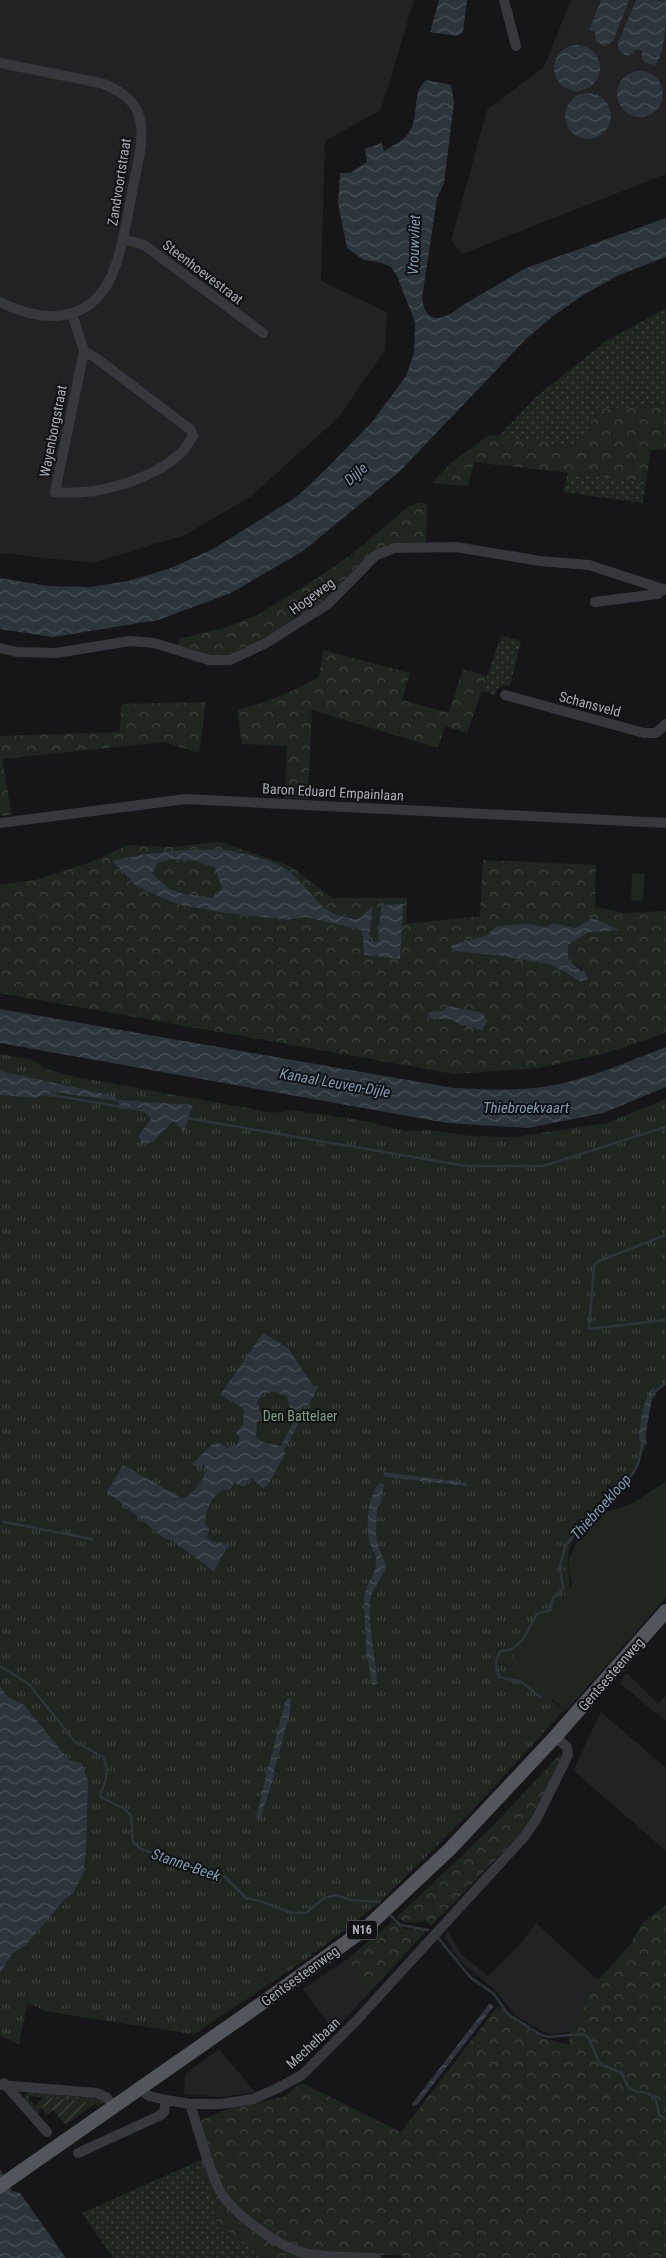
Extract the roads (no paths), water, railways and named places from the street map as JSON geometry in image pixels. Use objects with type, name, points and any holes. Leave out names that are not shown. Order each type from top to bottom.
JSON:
[{"type":"main road","name":"Gentsesteenweg","points":[[0,2186],[115,2107],[366,1928],[450,1849],[555,1737],[666,1610]]},
{"type":"street","points":[[504,0],[516,46]]},
{"type":"street","name":"Zandvoortstraat","points":[[0,63],[115,88],[133,104],[140,120],[140,138],[123,239],[115,268],[101,292],[89,304],[72,314],[56,317],[39,317],[16,310],[0,302]]},
{"type":"street","name":"Steenhoevestraat","points":[[123,239],[144,245],[263,333]]},
{"type":"street","name":"Wayenborgstraat","points":[[72,314],[84,352],[55,492],[73,493],[100,490],[136,480],[183,451],[192,436],[191,430],[96,358],[84,352]]},
{"type":"street","name":"Hogeweg","points":[[0,648],[17,652],[56,653],[130,641],[154,642],[208,660],[230,660],[266,643],[328,604],[344,590],[370,560],[382,552],[395,548],[456,547],[540,561],[589,565],[664,590]]},
{"type":"street","name":"Hogeweg","points":[[595,602],[658,594],[664,590]]},
{"type":"street","name":"Schansveld","points":[[505,694],[644,733],[656,733],[666,724]]},
{"type":"street","name":"Baron Eduard Empainlaan","points":[[0,822],[186,799],[666,823]]},
{"type":"street","name":"Mechelbaan","points":[[139,2089],[148,2096],[166,2100],[190,2104],[221,2104],[253,2099],[278,2088],[302,2074],[357,2020],[525,1836],[537,1818],[568,1755],[566,1748],[555,1737]]},
{"type":"street","points":[[2,2083],[97,2093],[106,2097],[115,2107]]},
{"type":"street","points":[[2,2083],[47,2132]]},
{"type":"street","points":[[78,2153],[162,2114],[166,2100]]},
{"type":"street","points":[[190,2104],[218,2188],[241,2216],[278,2240],[303,2252],[327,2257],[376,2258]]},
{"type":"water","points":[[439,0],[467,0],[463,32],[457,36],[430,32]]},
{"type":"water","points":[[601,0],[629,0],[613,41],[605,46],[596,42],[595,32],[589,30]]},
{"type":"water","points":[[636,0],[657,0],[662,2],[666,0],[663,44],[659,60],[655,65],[645,63],[642,59],[642,51],[637,49],[633,54],[626,56],[619,50],[618,43]]},
{"type":"water","points":[[577,45],[590,49],[596,55],[600,68],[596,81],[590,87],[577,91],[564,87],[558,81],[554,68],[558,55],[564,49]]},
{"type":"water","points":[[640,71],[653,75],[659,81],[663,94],[659,107],[653,113],[640,117],[627,113],[621,107],[617,94],[621,81],[627,75]]},
{"type":"water","points":[[426,80],[451,85],[454,102],[444,183],[437,198],[422,298],[424,307],[432,317],[443,317],[450,314],[526,268],[666,218],[666,257],[619,275],[585,294],[553,316],[526,339],[399,472],[303,551],[231,593],[158,620],[53,637],[0,629],[0,578],[48,586],[91,587],[128,581],[171,568],[215,548],[298,496],[373,421],[406,376],[414,353],[415,322],[397,276],[391,267],[382,263],[364,260],[347,248],[338,203],[340,173],[350,173],[367,162],[365,149],[382,143],[384,151],[405,137],[414,122],[418,92]]},
{"type":"water","points":[[588,93],[601,97],[607,103],[611,116],[607,129],[601,135],[588,139],[575,135],[569,129],[565,116],[569,103],[575,97]]},
{"type":"water","points":[[217,849],[256,857],[284,868],[300,881],[319,903],[335,914],[359,919],[372,907],[369,941],[378,942],[381,905],[403,904],[400,959],[364,955],[362,930],[305,917],[287,920],[225,913],[177,904],[138,887],[112,861],[177,851]],"holes":[[[172,859],[196,861],[215,868],[222,888],[213,897],[186,894],[173,890],[159,881],[152,873],[158,863]]]},
{"type":"water","points":[[593,918],[621,930],[589,932],[568,945],[568,959],[589,978],[581,982],[552,965],[503,956],[455,951],[450,946],[487,935],[497,926],[529,924],[547,927],[553,923],[575,928]]},
{"type":"water","points":[[449,1006],[483,1013],[487,1022],[482,1030],[459,1024],[451,1019],[431,1019],[428,1012],[442,1011]]},
{"type":"water","name":"Thiebroekvaart","points":[[0,1009],[454,1088],[494,1090],[535,1088],[569,1082],[602,1072],[666,1047],[666,1087],[603,1113],[528,1128],[447,1123],[0,1043]]},
{"type":"water","points":[[0,1071],[114,1096],[117,1100],[193,1105],[184,1131],[173,1121],[153,1142],[143,1145],[138,1136],[151,1119],[142,1108],[119,1109],[118,1101],[54,1092],[36,1098],[0,1095]]},
{"type":"water","points":[[263,1333],[288,1348],[313,1386],[319,1386],[284,1450],[285,1454],[269,1483],[263,1489],[252,1478],[248,1480],[246,1485],[242,1486],[234,1482],[231,1490],[220,1492],[213,1500],[204,1521],[209,1529],[207,1537],[211,1541],[229,1544],[214,1571],[171,1540],[164,1538],[107,1492],[123,1465],[183,1499],[192,1493],[202,1479],[205,1464],[199,1468],[192,1464],[216,1442],[227,1447],[236,1446],[240,1438],[236,1433],[243,1424],[244,1409],[220,1395]],"holes":[[[275,1392],[287,1396],[290,1408],[289,1415],[295,1419],[281,1446],[265,1443],[256,1438],[257,1422],[262,1416],[257,1402],[263,1393]]]},
{"type":"water","points":[[654,1386],[645,1438],[647,1443],[643,1445],[639,1439],[643,1411],[647,1398]]},
{"type":"water","points":[[384,1472],[467,1483],[467,1486],[385,1477],[383,1475]]},
{"type":"water","points":[[379,1483],[384,1484],[381,1504],[377,1508],[377,1544],[386,1565],[370,1601],[370,1622],[377,1684],[372,1685],[366,1650],[364,1598],[376,1562],[368,1536],[368,1512],[372,1496]]},
{"type":"water","points":[[0,1687],[9,1698],[23,1704],[69,1760],[82,1763],[88,1781],[86,1853],[83,1874],[73,1893],[64,1900],[27,1944],[12,1954],[0,1973]]},
{"type":"water","points":[[288,1698],[291,1698],[290,1713],[275,1773],[260,1819],[256,1818],[266,1776],[264,1770],[269,1766],[285,1702]]},
{"type":"water","points":[[490,2003],[494,2006],[417,2105],[413,2106],[412,2104]]},
{"type":"water","points":[[0,2169],[12,2191],[20,2193],[66,2258],[0,2258]]},
{"type":"waterway","points":[[46,1094],[122,1107]]},
{"type":"waterway","points":[[130,1108],[146,1111]]},
{"type":"waterway","points":[[186,1118],[466,1166],[543,1166],[666,1127]]},
{"type":"waterway","points":[[666,1235],[599,1261],[594,1266],[589,1329],[666,1320]]},
{"type":"waterway","name":"Thiebroekloop","points":[[653,1393],[666,1383]]},
{"type":"waterway","name":"Thiebroekloop","points":[[540,1697],[522,1682],[499,1677],[496,1667],[498,1657],[501,1651],[508,1650],[519,1644],[537,1614],[550,1610],[553,1598],[563,1589],[560,1566],[565,1547],[584,1521],[599,1510],[632,1475],[638,1464],[643,1442]]},
{"type":"waterway","points":[[4,1522],[92,1539]]},
{"type":"waterway","name":"Stanne-Beek","points":[[0,1666],[28,1683],[75,1742],[103,1757],[106,1776],[100,1794],[101,1797],[126,1810],[131,1816],[133,1842],[141,1849],[197,1871],[217,1873],[224,1876],[246,1898],[260,1901],[291,1913],[306,1913],[324,1898],[336,1895],[351,1900],[380,1902]]},
{"type":"waterway","name":"Stanne-Beek","points":[[391,1916],[400,1925],[428,1930]]},
{"type":"waterway","name":"Stanne-Beek","points":[[439,1939],[471,1978],[493,1993],[508,2014],[541,2035],[549,2037],[582,2034],[588,2037],[600,2064],[622,2073],[628,2087],[635,2091],[647,2093],[656,2099],[659,2115],[666,2119]]},
{"type":"water label","name":"Vrouwvliet","points":[[414,245]]},
{"type":"water label","name":"Dijle","points":[[356,474]]},
{"type":"water label","name":"Kanaal Leuven-Dijle","points":[[335,1083]]},
{"type":"park label","name":"Den Battelaer","points":[[300,1416]]}]
